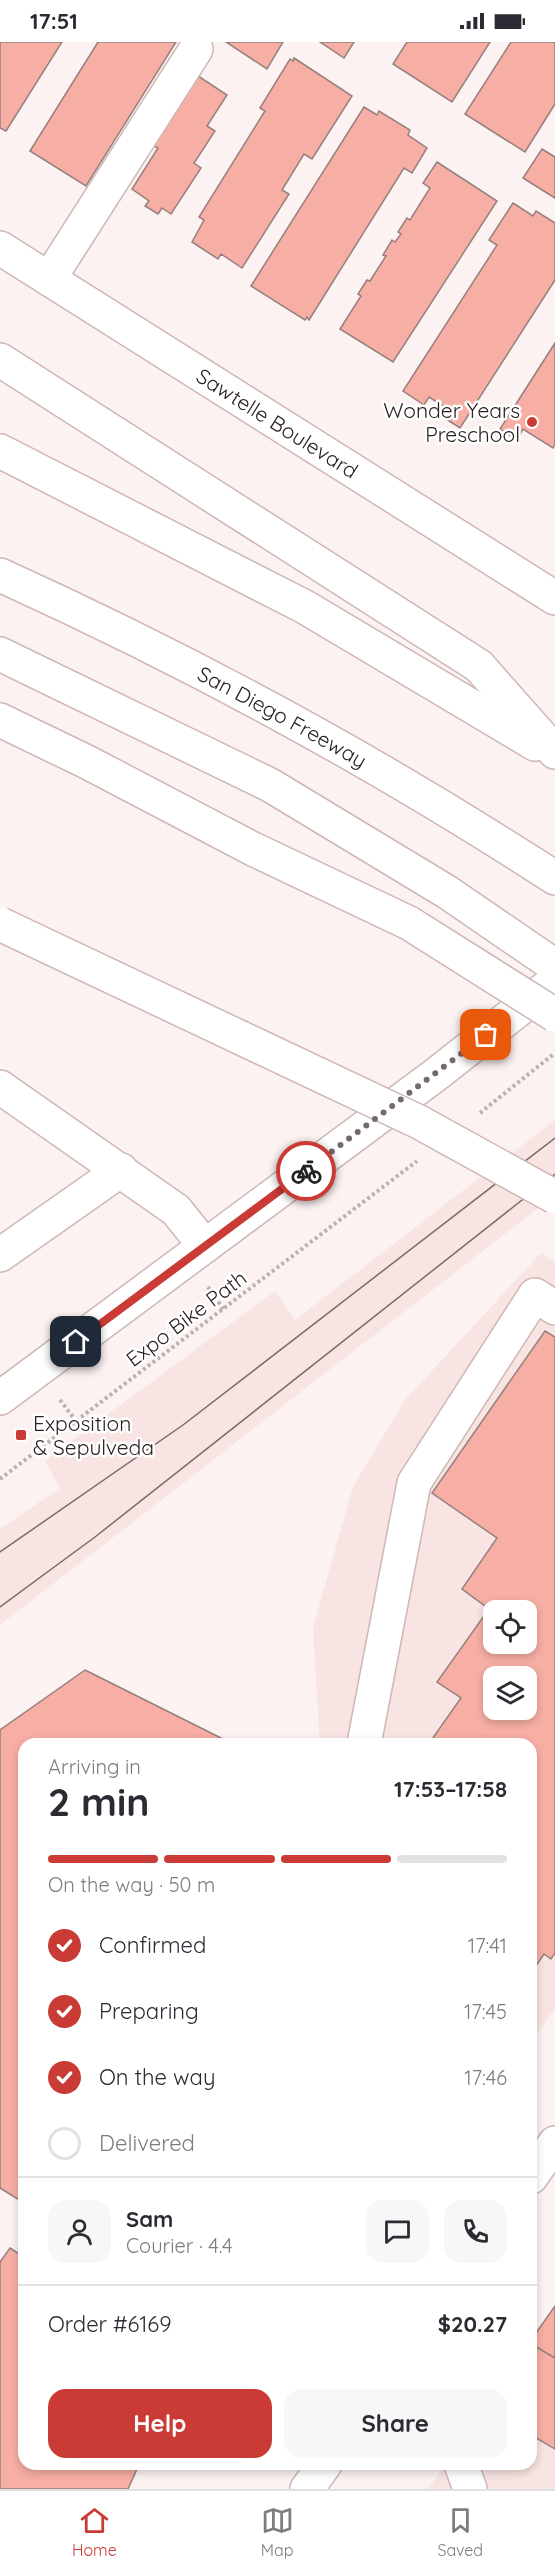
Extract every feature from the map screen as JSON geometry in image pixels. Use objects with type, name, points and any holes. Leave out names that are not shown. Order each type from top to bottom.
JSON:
[{"type":"main road","points":[[49,279],[196,49]]},
{"type":"main road","name":"Sawtelle Boulevard","points":[[0,248],[555,598]]},
{"type":"main road","points":[[0,360],[479,666],[555,753]]},
{"type":"main road","points":[[0,451],[305,607],[555,753]]},
{"type":"main road","name":"San Diego Freeway","points":[[0,575],[200,672],[353,756],[555,878]]},
{"type":"main road","points":[[0,654],[270,785],[447,892],[555,966]]},
{"type":"main road","points":[[0,720],[87,762],[253,849],[409,923],[555,1015]]},
{"type":"main road","points":[[0,924],[419,1122],[555,1197]]},
{"type":"main road","points":[[0,1398],[424,1083],[555,981]]},
{"type":"main road","points":[[0,1087],[176,1210],[205,1246]]},
{"type":"main road","points":[[0,1255],[120,1170]]},
{"type":"main road","points":[[365,1738],[414,1483],[535,1295],[555,1308]]},
{"type":"main road","points":[[537,2168],[555,2143]]},
{"type":"main road","points":[[308,2489],[321,2470]]},
{"type":"main road","points":[[463,2470],[470,2489]]},
{"type":"path","name":"Expo Bike Path","points":[[0,1479],[392,1180]]},
{"type":"shaded area","points":[[555,1120],[555,1195],[0,1625],[0,1529],[60,1488],[45,1461],[275,1291],[295,1320]]},
{"type":"shaded area","points":[[541,1253],[555,1263],[555,2008],[537,2034],[537,1738],[320,1738],[313,1628],[353,1487],[405,1400]]},
{"type":"shaded area","points":[[555,2305],[555,2489],[428,2489],[441,2470],[537,2470],[537,2330]]},
{"type":"building","points":[[0,42],[62,42],[6,131],[0,128]]},
{"type":"building","points":[[98,42],[176,42],[86,186],[30,151]]},
{"type":"building","points":[[226,42],[283,42],[267,69]]},
{"type":"building","points":[[320,42],[354,42],[344,58]]},
{"type":"building","points":[[407,42],[490,42],[452,102],[393,64]]},
{"type":"building","points":[[511,42],[555,42],[555,104],[525,152],[465,114]]},
{"type":"building","points":[[294,58],[352,96],[312,159],[304,154],[282,190],[289,194],[242,268],[221,254],[218,259],[192,242],[204,220],[199,217],[265,111],[260,108],[290,59],[293,61]]},
{"type":"building","points":[[192,72],[227,95],[207,126],[215,131],[194,163],[201,168],[171,214],[162,208],[158,214],[145,206],[149,201],[132,189],[158,148],[152,145]]},
{"type":"building","points":[[364,107],[377,115],[379,111],[410,130],[408,135],[427,148],[412,173],[404,168],[309,320],[307,317],[305,320],[251,286]]},
{"type":"building","points":[[542,149],[555,157],[555,198],[523,178]]},
{"type":"building","points":[[437,162],[497,201],[393,362],[340,329],[361,296],[358,294],[367,280],[370,281],[386,256],[383,255],[392,240],[395,242],[401,234],[398,232],[407,218],[410,220],[430,188],[423,183]]},
{"type":"building","points":[[513,203],[533,216],[536,211],[555,223],[555,280],[460,428],[446,419],[451,411],[429,397],[424,405],[403,391],[497,245],[489,240]]},
{"type":"building","points":[[555,343],[555,444],[553,448],[523,429],[517,440],[500,429]]},
{"type":"building","points":[[545,1331],[555,1337],[555,1953],[551,1959],[544,1954],[537,1964],[537,1738],[433,1738],[461,1698],[437,1682],[483,1617],[483,1654],[537,1654],[537,1600],[483,1600],[483,1605],[462,1589],[497,1538],[432,1493]]},
{"type":"building","points":[[85,1670],[221,1738],[18,1738],[18,2199],[0,2188],[0,1730]]},
{"type":"building","points":[[10,2248],[18,2253],[18,2470],[137,2470],[128,2489],[0,2489],[0,2262]]},
{"type":"building","points":[[555,2306],[555,2358],[537,2348],[537,2332]]},
{"type":"building","points":[[537,2348],[555,2358],[555,2449],[537,2438]]},
{"type":"tram line","points":[[0,1552],[183,1425],[555,1138]]},
{"type":"tram line","points":[[0,1607],[95,1537],[555,1174]]},
{"type":"way so far","points":[[306,1171],[486,1035]]},
{"type":"place","name":"Wonder Years Preschool","points":[[532,422]]},
{"type":"place","name":"Exposition & Sepulveda","points":[[21,1435]]},
{"type":"route","points":[[76,1342],[306,1171]]}]
